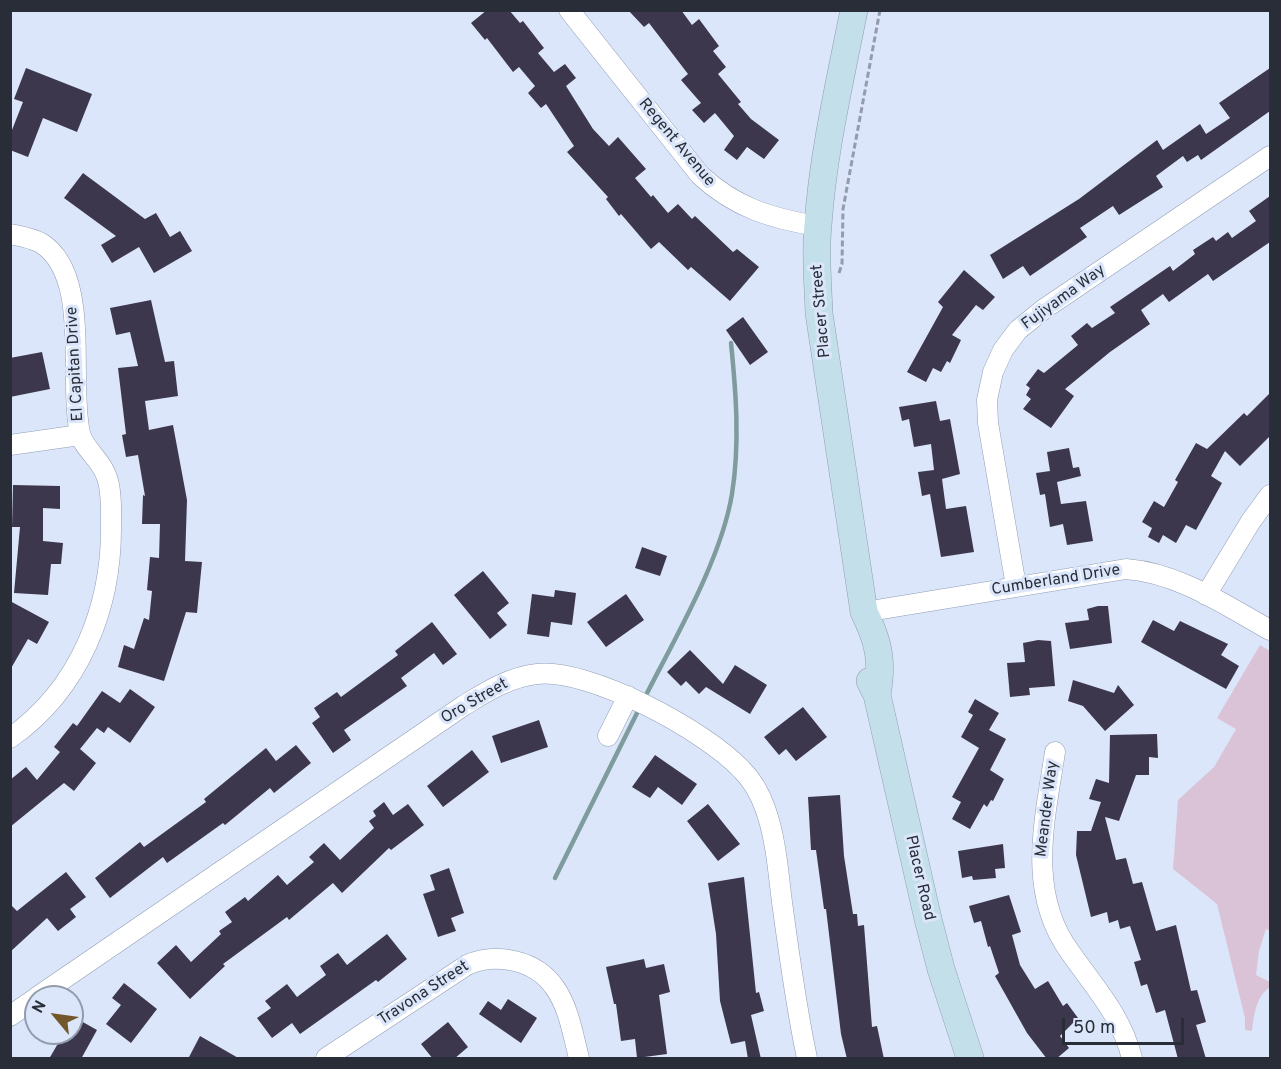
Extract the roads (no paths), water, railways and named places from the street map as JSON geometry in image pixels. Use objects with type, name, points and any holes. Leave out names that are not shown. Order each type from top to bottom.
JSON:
[{"type":"main road","name":"Placer Street","points":[[854,10],[836,100],[818,226],[819,313],[864,612]]},
{"type":"main road","name":"Placer Road","points":[[864,612],[858,639],[865,672],[877,695],[928,919],[944,979],[970,1059]]},
{"type":"street","name":"Regent Avenue","points":[[569,10],[692,166],[712,187],[734,202],[759,213],[818,226]]},
{"type":"street","name":"Fujiyama Way","points":[[1016,586],[987,414],[993,372],[1003,350],[1018,330],[1044,309],[1270,156]]},
{"type":"street","name":"El Capitan Drive","points":[[10,234],[38,241],[48,248],[55,256],[69,285],[75,310],[74,360],[80,435],[106,475],[109,491],[111,543],[105,592],[91,637],[65,683],[34,719],[10,738]]},
{"type":"street","points":[[10,445],[80,435]]},
{"type":"street","points":[[1206,595],[1251,520],[1270,495]]},
{"type":"street","name":"Cumberland Drive","points":[[864,612],[1126,569],[1158,574],[1206,595],[1270,630]]},
{"type":"street","name":"Oro Street","points":[[56,985],[497,686],[537,674],[567,674],[596,682],[628,696],[721,751],[743,771],[761,799],[773,838],[796,1001],[807,1059]]},
{"type":"street","points":[[608,736],[628,696]]},
{"type":"street","name":"Meander Way","points":[[1055,752],[1041,839],[1042,871],[1048,909],[1069,951],[1115,1014],[1132,1059]]},
{"type":"street","name":"Travona Street","points":[[326,1059],[468,965],[488,957],[520,962],[540,974],[555,988],[566,1009],[579,1059]]},
{"type":"street","name":"Oro Street","points":[[10,1016],[24,1007]]},
{"type":"waterway","points":[[644,699],[696,598],[726,519],[732,494],[737,437],[731,343]]},
{"type":"waterway","points":[[555,878],[639,709]]}]
